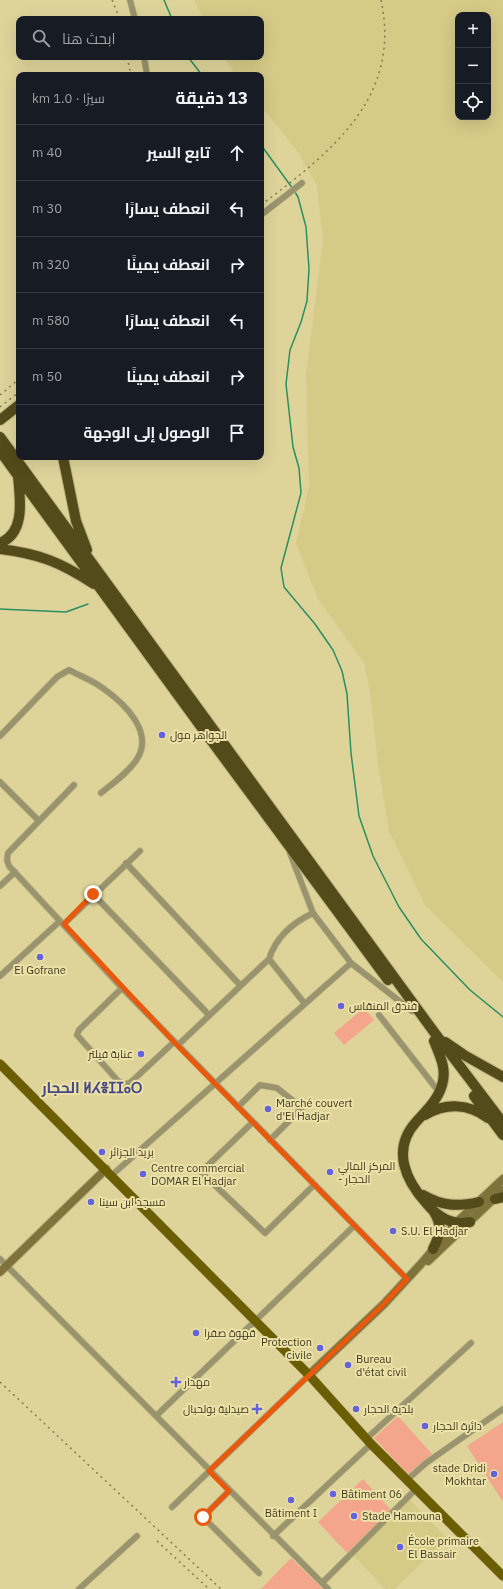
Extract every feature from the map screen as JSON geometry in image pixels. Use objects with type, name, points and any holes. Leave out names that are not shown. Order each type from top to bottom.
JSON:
[{"type":"highway","points":[[0,420],[16,407]]},
{"type":"highway","points":[[0,436],[16,458]]},
{"type":"highway","points":[[0,451],[286,842],[412,1011],[434,1036],[503,1123]]},
{"type":"highway","points":[[17,460],[434,1036],[503,1136]]},
{"type":"highway","points":[[64,460],[76,521],[92,563]]},
{"type":"highway","points":[[0,543],[11,536],[20,516],[18,476]]},
{"type":"highway","points":[[0,549],[43,556],[79,574],[99,587]]},
{"type":"highway","points":[[434,1036],[503,1077]]},
{"type":"highway","points":[[433,1249],[440,1229],[439,1220],[406,1175],[403,1155],[407,1135],[439,1092],[442,1085],[444,1069],[434,1036]]},
{"type":"highway","points":[[420,1118],[443,1106],[454,1106],[469,1108],[481,1113],[492,1121]]},
{"type":"highway","points":[[418,1192],[435,1202],[448,1205],[462,1205],[478,1202]]},
{"type":"highway","points":[[434,1212],[456,1223],[470,1222]]},
{"type":"main road","points":[[0,1064],[109,1172],[309,1375],[369,1442],[503,1576]]},
{"type":"main road","points":[[3,1269],[109,1172]]},
{"type":"main road","points":[[309,1375],[384,1304],[456,1223],[503,1179]]},
{"type":"main road","points":[[420,1265],[438,1253],[470,1222],[499,1198],[503,1190]]},
{"type":"street","points":[[130,0],[134,16]]},
{"type":"street","points":[[144,60],[146,72]]},
{"type":"street","points":[[264,213],[302,183]]},
{"type":"street","points":[[0,736],[57,677],[69,670],[104,688],[132,714],[142,732],[142,738],[141,750],[137,760],[102,793]]},
{"type":"street","points":[[0,782],[39,821]]},
{"type":"street","points":[[74,785],[8,853],[8,863],[122,988],[407,1279]]},
{"type":"street","points":[[286,842],[313,912],[351,963],[412,1011]]},
{"type":"street","points":[[0,976],[62,923],[140,851]]},
{"type":"street","points":[[126,863],[240,985]]},
{"type":"street","points":[[0,886],[15,872]]},
{"type":"street","points":[[93,894],[209,1016]]},
{"type":"street","points":[[122,988],[79,1030],[77,1035],[118,1082],[124,1084],[130,1083],[209,1016],[269,959],[272,948],[285,930],[313,912]]},
{"type":"street","points":[[269,959],[305,1004]]},
{"type":"street","points":[[109,1172],[215,1084],[351,963]]},
{"type":"street","points":[[379,1015],[439,1092]]},
{"type":"street","points":[[238,1107],[260,1085],[277,1088],[302,1108],[270,1140]]},
{"type":"street","points":[[253,1122],[201,1172],[265,1233],[314,1185]]},
{"type":"street","points":[[156,1416],[256,1322],[354,1226]]},
{"type":"street","points":[[0,1259],[3,1269],[156,1416],[328,1589]]},
{"type":"street","points":[[274,1536],[471,1343]]},
{"type":"street","points":[[172,1507],[309,1375]]},
{"type":"street","points":[[407,1480],[426,1463],[503,1410]]},
{"type":"street","points":[[322,1583],[416,1489]]},
{"type":"street","points":[[229,1491],[203,1517],[259,1573]]},
{"type":"street","points":[[79,1589],[137,1536]]},
{"type":"shaded area","points":[[194,0],[503,0],[503,982],[425,905],[389,831],[378,764],[370,690],[364,663],[318,599],[296,544],[309,486],[306,374],[323,240],[317,186],[298,152],[264,110],[264,72],[234,72],[225,60],[264,60],[264,16],[202,16]]},
{"type":"shaded area","points":[[364,1008],[374,1020],[344,1045],[334,1033]]},
{"type":"shaded area","points":[[398,1416],[432,1454],[408,1474],[374,1438]]},
{"type":"shaded area","name":"stade Dridi Mokhtar","points":[[503,1422],[503,1502],[467,1446]]},
{"type":"shaded area","name":"Stade Hamouna","points":[[363,1479],[391,1510],[347,1553],[318,1522]]},
{"type":"shaded area","name":"École primaire El Bassair","points":[[409,1499],[447,1538],[395,1589],[385,1589],[353,1555]]},
{"type":"shaded area","points":[[291,1558],[323,1589],[261,1589]]},
{"type":"waterway","points":[[164,0],[171,16]]},
{"type":"waterway","points":[[190,60],[200,72]]},
{"type":"waterway","points":[[264,149],[293,189]]},
{"type":"waterway","points":[[295,192],[298,197],[306,227],[309,269],[307,301],[301,322],[290,350],[286,384],[293,447],[299,468],[301,493],[281,568],[284,587],[315,624],[333,650],[342,671],[347,694],[351,753],[359,816],[373,856],[399,907],[421,939],[470,990],[503,1017]]},
{"type":"waterway","points":[[0,609],[66,612],[88,604]]},
{"type":"railway","points":[[112,0],[119,16]]},
{"type":"railway","points":[[264,203],[312,164],[335,143],[355,119],[371,94],[381,66],[385,35],[381,0]]},
{"type":"railway","points":[[128,60],[130,72]]},
{"type":"railway","points":[[0,395],[16,382]]},
{"type":"railway","points":[[0,407],[16,394]]},
{"type":"railway","points":[[0,1382],[221,1589]]},
{"type":"railway","points":[[157,1541],[209,1589]]},
{"type":"place","name":"الجواهر مول","points":[[162,735]]},
{"type":"place","name":"El Gofrane","points":[[40,957]]},
{"type":"place","name":"فندق المنقاس","points":[[341,1006]]},
{"type":"place","name":"عنابة فيلتر","points":[[141,1054]]},
{"type":"place","name":"Marché couvert d'El Hadjar","points":[[268,1109]]},
{"type":"place","name":"بريد الجزائر","points":[[102,1152]]},
{"type":"place","name":"المركز المالي - الحجار","points":[[330,1172]]},
{"type":"place","name":"Centre commercial DOMAR El Hadjar","points":[[143,1174]]},
{"type":"place","name":"مسجد ابن سينا","points":[[91,1202]]},
{"type":"place","name":"S.U. El Hadjar","points":[[393,1231]]},
{"type":"place","name":"قهوة صفرا","points":[[196,1333]]},
{"type":"place","name":"Protection civile","points":[[320,1348]]},
{"type":"place","name":"Bureau d'état civil","points":[[348,1365]]},
{"type":"place","name":"مهدار","points":[[176,1382]]},
{"type":"place","name":"صيدلية بولحبال","points":[[257,1409]]},
{"type":"place","name":"بلدية الحجار","points":[[356,1409]]},
{"type":"place","name":"دائرة الحجار","points":[[425,1426]]},
{"type":"place","name":"stade Dridi Mokhtar","points":[[494,1474]]},
{"type":"place","name":"Bâtiment 06","points":[[333,1494]]},
{"type":"place","name":"Bâtiment I","points":[[291,1500]]},
{"type":"place","name":"Stade Hamouna","points":[[354,1516]]},
{"type":"place","name":"École primaire El Bassair","points":[[400,1547]]},
{"type":"district","name":"الحجار ⵍⵃⴻⵊⵊⴰⵔ","points":[[92,1087]]},
{"type":"route","points":[[93,894],[64,924],[122,988],[174,1042],[407,1279],[384,1304],[209,1471],[229,1491],[203,1517]]}]
